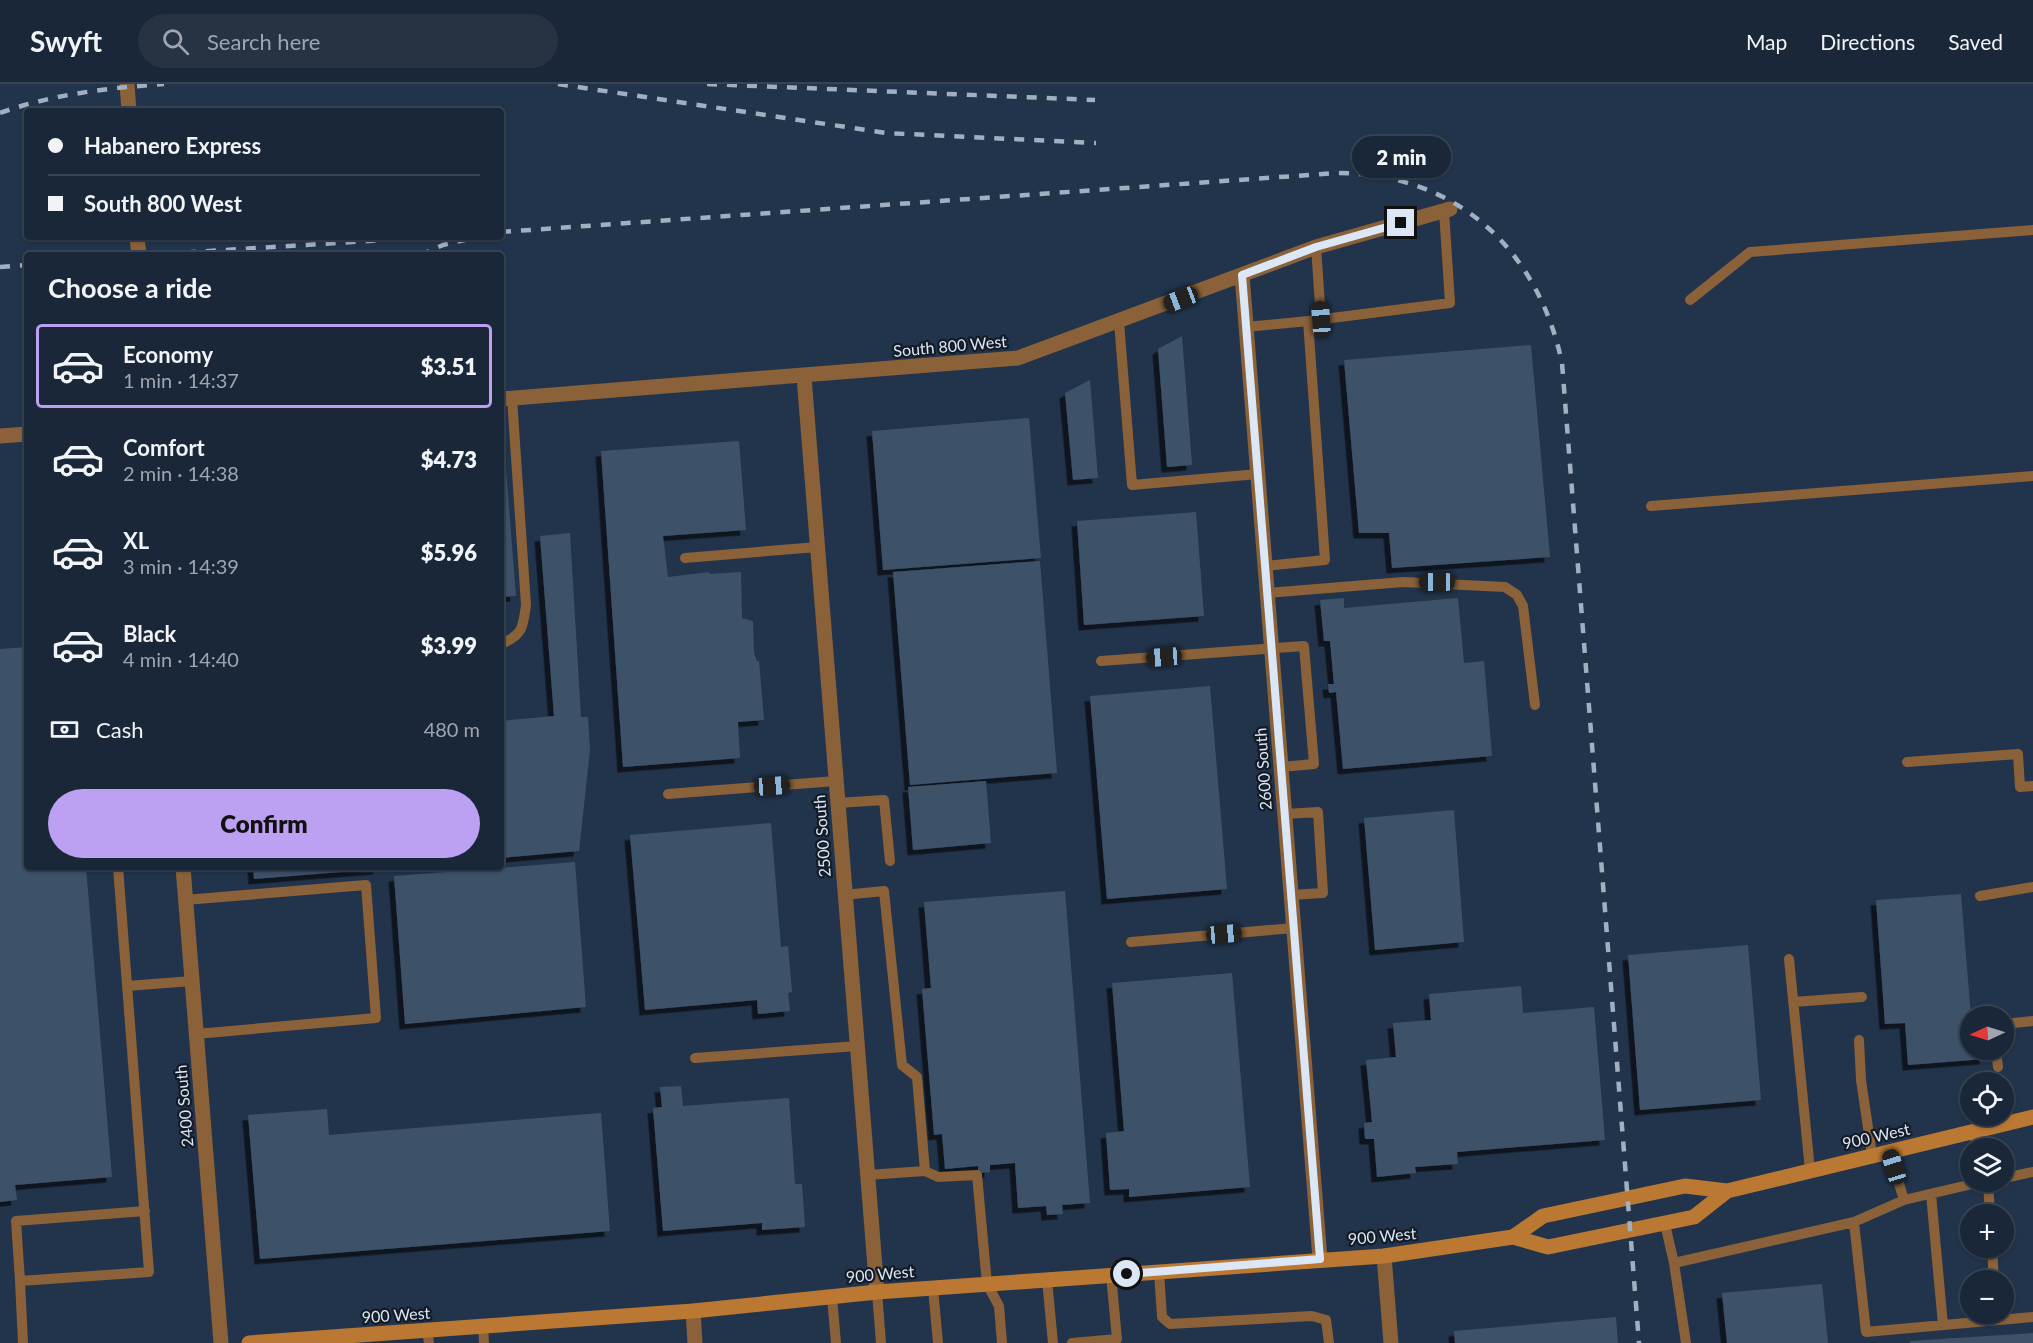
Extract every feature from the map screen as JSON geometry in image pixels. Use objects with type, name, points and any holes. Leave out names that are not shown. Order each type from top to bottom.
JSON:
[{"type":"main road","name":"900 West","points":[[1513,1237],[1543,1216],[1685,1186],[1727,1191],[2033,1118]]},
{"type":"main road","name":"900 West","points":[[249,1343],[428,1337],[483,1326],[693,1311],[877,1292],[1384,1256],[1513,1237],[1548,1247],[1694,1217],[1727,1191]]},
{"type":"street","points":[[128,84],[129,108]]},
{"type":"street","name":"South 800 West","points":[[507,399],[804,377],[1018,358],[1316,247],[1447,210]]},
{"type":"street","name":"2600 South","points":[[1242,275],[1320,1259]]},
{"type":"street","name":"2500 South","points":[[804,377],[877,1292]]},
{"type":"street","points":[[0,436],[24,434]]},
{"type":"street","name":"2400 South","points":[[183,870],[220,1343]]},
{"type":"street","points":[[1384,1256],[1391,1343]]},
{"type":"street","points":[[693,1311],[695,1343]]},
{"type":"lane","points":[[1246,327],[1450,303],[1447,210]]},
{"type":"lane","points":[[1690,300],[1750,252],[2033,230]]},
{"type":"lane","points":[[1316,247],[1321,319]]},
{"type":"lane","points":[[1265,566],[1325,560],[1308,321]]},
{"type":"lane","points":[[1119,322],[1132,485],[1258,474]]},
{"type":"lane","points":[[504,643],[515,638],[523,626],[526,604],[507,399]]},
{"type":"lane","points":[[1651,506],[2033,476]]},
{"type":"lane","points":[[685,558],[817,547]]},
{"type":"lane","points":[[1267,593],[1403,582],[1505,586],[1517,595],[1523,606],[1535,705]]},
{"type":"lane","points":[[1101,661],[1304,646],[1314,764],[1281,767]]},
{"type":"lane","points":[[1907,762],[2018,754],[2020,787],[2033,786]]},
{"type":"lane","points":[[668,794],[836,781]]},
{"type":"lane","points":[[837,802],[884,800],[890,861]]},
{"type":"lane","points":[[1285,814],[1318,812],[1323,892],[1291,895]]},
{"type":"lane","points":[[20,1281],[149,1272],[118,870]]},
{"type":"lane","points":[[185,900],[366,885],[375,1018],[196,1034]]},
{"type":"lane","points":[[1980,896],[2033,887]]},
{"type":"lane","points":[[844,895],[884,891],[903,1065],[917,1077],[925,1171]]},
{"type":"lane","points":[[1131,942],[1294,928]]},
{"type":"lane","points":[[1789,959],[1810,1170]]},
{"type":"lane","points":[[127,986],[192,981]]},
{"type":"lane","points":[[1793,1002],[1862,997]]},
{"type":"lane","points":[[2014,1023],[2033,1022]]},
{"type":"lane","points":[[1859,1040],[1861,1080],[1872,1155]]},
{"type":"lane","points":[[695,1058],[856,1046]]},
{"type":"lane","points":[[1997,1060],[1998,1067]]},
{"type":"lane","points":[[1973,1131],[1975,1138]]},
{"type":"lane","points":[[1889,1151],[1904,1200]]},
{"type":"lane","points":[[867,1175],[925,1171],[938,1177],[977,1175],[987,1284],[999,1306],[1002,1343]]},
{"type":"lane","points":[[2014,1176],[2033,1172]]},
{"type":"lane","points":[[1674,1263],[1854,1222],[1904,1200],[1960,1187]]},
{"type":"lane","points":[[1930,1194],[1943,1325]]},
{"type":"lane","points":[[23,1343],[16,1221],[145,1211]]},
{"type":"lane","points":[[1854,1222],[1866,1332],[1960,1322]]},
{"type":"lane","points":[[1665,1224],[1674,1263],[1686,1343]]},
{"type":"lane","points":[[1159,1272],[1162,1317],[1170,1324],[1312,1316],[1326,1320],[1329,1343]]},
{"type":"lane","points":[[1072,1343],[1117,1339],[1111,1275]]},
{"type":"lane","points":[[1047,1280],[1053,1343]]},
{"type":"lane","points":[[933,1288],[938,1343]]},
{"type":"lane","points":[[877,1292],[881,1343]]},
{"type":"lane","points":[[832,1297],[836,1343]]},
{"type":"lane","points":[[2014,1317],[2033,1317]]},
{"type":"lane","points":[[483,1326],[484,1343]]},
{"type":"building","points":[[1182,336],[1192,465],[1167,467],[1158,349]]},
{"type":"building","points":[[1531,345],[1550,557],[1392,568],[1389,533],[1359,533],[1344,360]]},
{"type":"building","points":[[1090,380],[1098,478],[1073,480],[1065,393]]},
{"type":"building","points":[[1029,418],[1041,558],[883,570],[872,431]]},
{"type":"building","points":[[739,441],[746,530],[663,536],[668,577],[709,572],[709,574],[741,572],[742,618],[753,621],[754,653],[759,661],[764,720],[738,722],[740,758],[623,767],[601,451]]},
{"type":"building","points":[[504,457],[505,457],[516,596],[504,597]]},
{"type":"building","points":[[1196,512],[1204,616],[1084,625],[1077,521]]},
{"type":"building","points":[[570,533],[581,717],[588,717],[590,750],[579,851],[504,858],[504,721],[554,716],[540,536]]},
{"type":"building","points":[[1040,561],[1057,773],[910,785],[893,572]]},
{"type":"building","points":[[1344,598],[1344,608],[1458,598],[1464,663],[1484,661],[1492,756],[1343,769],[1336,692],[1329,693],[1328,684],[1334,684],[1330,641],[1324,641],[1320,600]]},
{"type":"building","points":[[24,647],[24,870],[86,870],[112,1177],[15,1185],[17,1200],[0,1202],[0,649]]},
{"type":"building","points":[[1210,686],[1227,889],[1107,899],[1090,696]]},
{"type":"building","points":[[986,781],[991,843],[913,850],[908,787]]},
{"type":"building","points":[[1454,810],[1464,942],[1375,950],[1364,818]]},
{"type":"building","points":[[771,823],[781,947],[788,946],[792,992],[788,993],[790,1011],[758,1014],[757,1000],[645,1010],[630,835]]},
{"type":"building","points":[[575,862],[586,1007],[405,1024],[394,876],[504,870],[504,867]]},
{"type":"building","points":[[253,870],[366,870],[254,879]]},
{"type":"building","points":[[1065,891],[1090,1203],[1062,1205],[1063,1214],[1047,1215],[1046,1206],[1018,1208],[1015,1163],[990,1165],[990,1172],[978,1173],[978,1166],[945,1169],[942,1134],[934,1135],[922,989],[931,988],[924,902]]},
{"type":"building","points":[[1961,894],[1970,1006],[1960,1006],[1960,1060],[1972,1060],[1908,1065],[1905,1023],[1885,1024],[1876,900]]},
{"type":"building","points":[[1748,945],[1761,1100],[1640,1110],[1628,955]]},
{"type":"building","points":[[1232,973],[1250,1187],[1129,1197],[1129,1189],[1110,1190],[1106,1133],[1124,1131],[1112,983]]},
{"type":"building","points":[[1521,986],[1523,1013],[1594,1007],[1605,1140],[1457,1152],[1458,1164],[1415,1167],[1416,1173],[1377,1177],[1374,1139],[1365,1139],[1364,1123],[1372,1122],[1366,1060],[1396,1057],[1393,1023],[1431,1020],[1429,994]]},
{"type":"building","points":[[681,1086],[683,1106],[789,1098],[795,1184],[802,1184],[805,1227],[762,1230],[762,1223],[663,1231],[653,1108],[662,1107],[660,1087]]},
{"type":"building","points":[[327,1109],[329,1135],[601,1113],[610,1231],[260,1259],[248,1115]]},
{"type":"building","points":[[1822,1284],[1828,1343],[1727,1343],[1722,1293]]},
{"type":"building","points":[[1616,1317],[1618,1343],[1455,1343],[1454,1331]]},
{"type":"building","points":[[2033,1333],[2033,1343],[1910,1343],[1910,1341]]},
{"type":"railway","points":[[0,113],[40,101],[81,93],[164,84]]},
{"type":"railway","points":[[558,84],[886,133],[1096,143]]},
{"type":"railway","points":[[707,84],[1095,100]]},
{"type":"railway","points":[[504,232],[1337,173],[1380,176],[1419,187],[1454,203],[1485,225],[1512,253],[1533,285],[1550,322],[1562,363],[1639,1343]]},
{"type":"railway","points":[[194,252],[384,240]]},
{"type":"railway","points":[[427,252],[443,245],[465,240]]},
{"type":"railway","points":[[0,267],[24,265]]},
{"type":"route","points":[[1127,1274],[1320,1259],[1242,275],[1316,247],[1401,223]]}]
